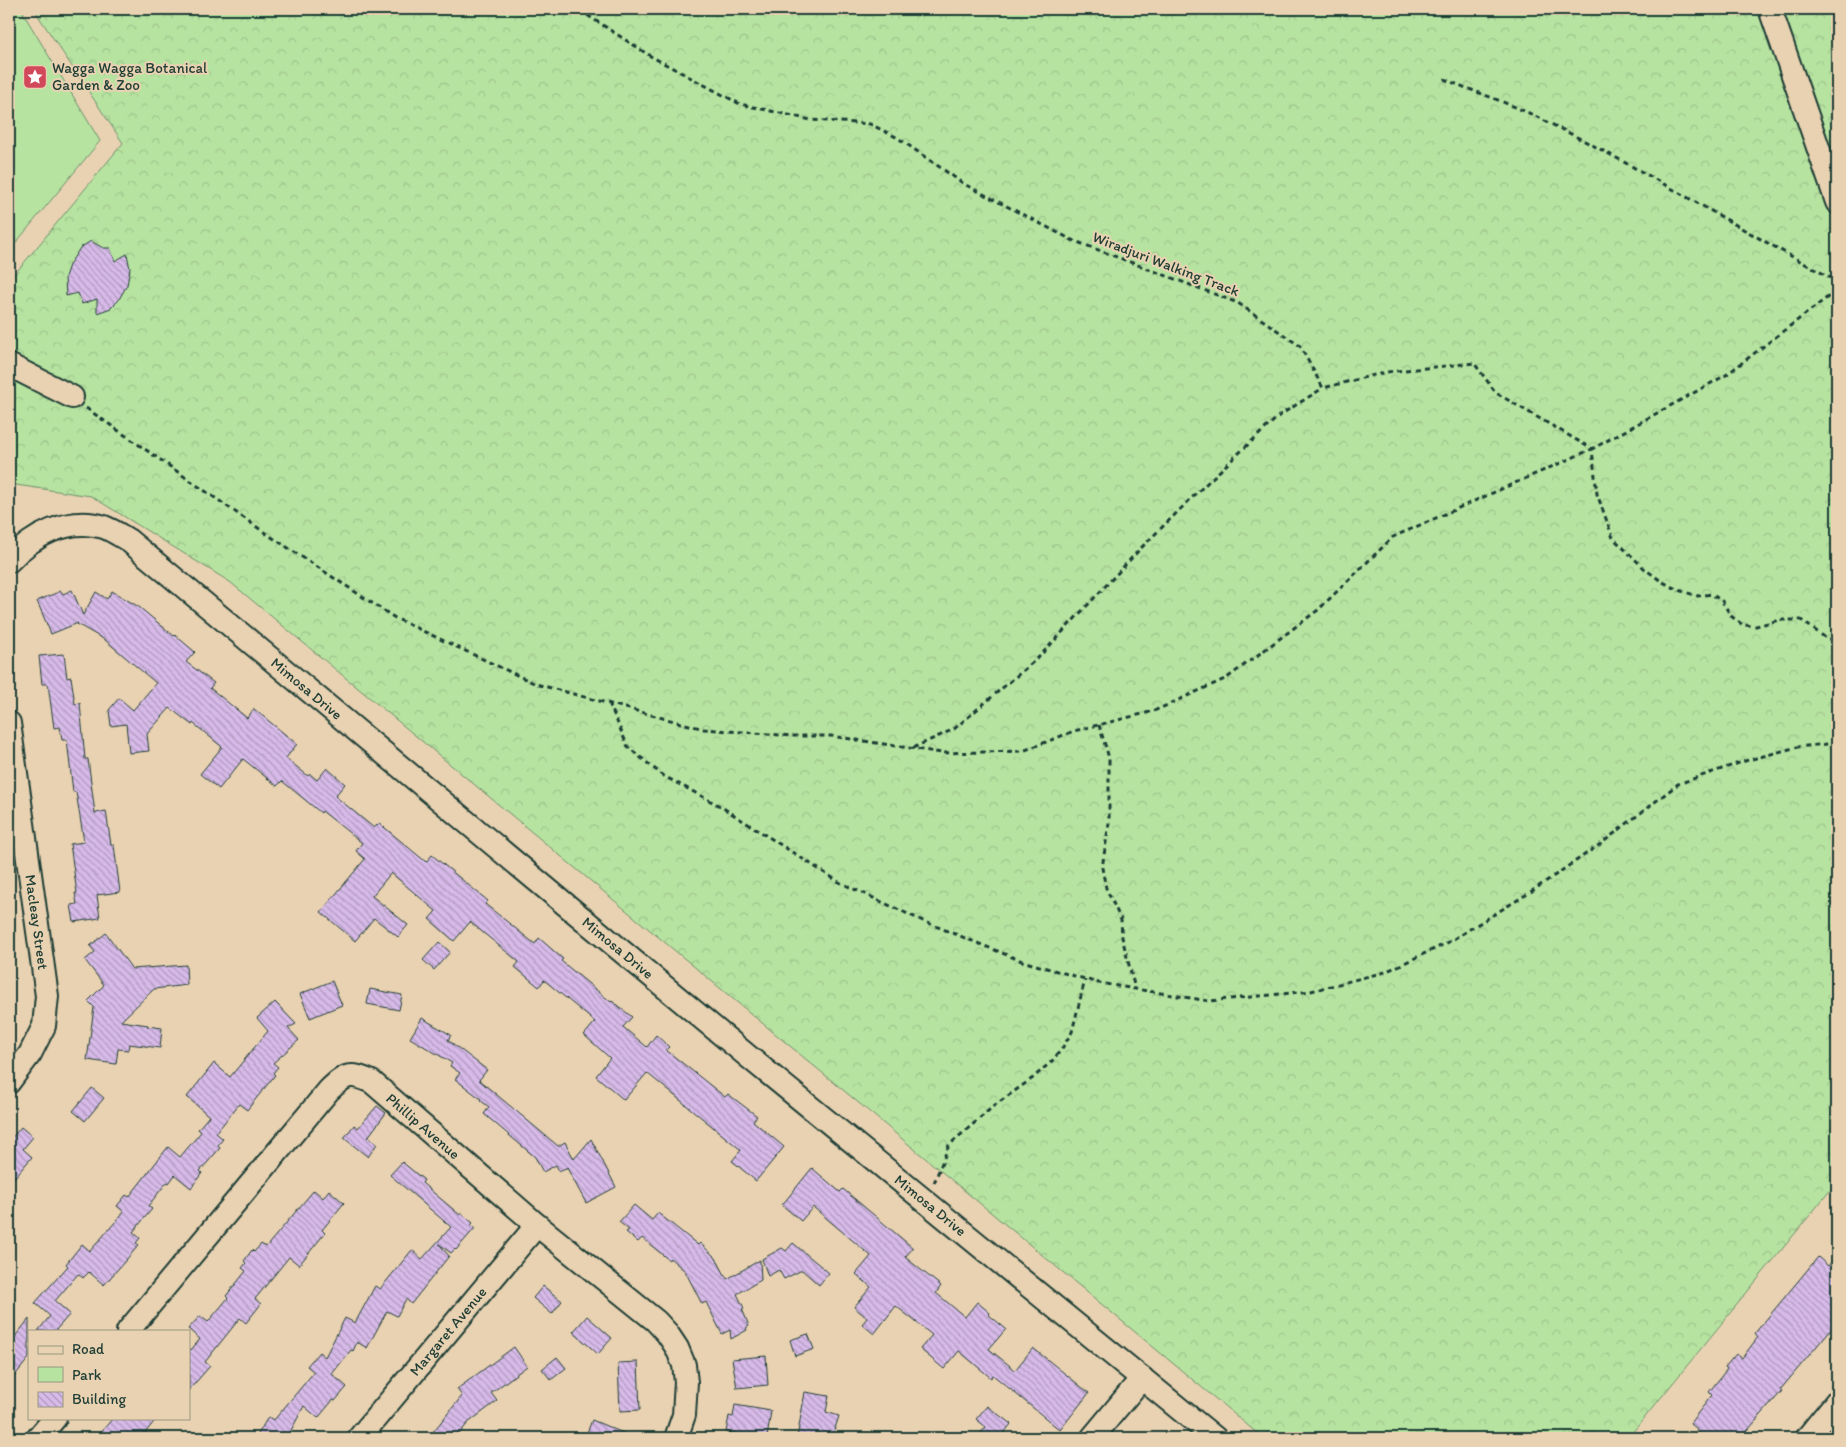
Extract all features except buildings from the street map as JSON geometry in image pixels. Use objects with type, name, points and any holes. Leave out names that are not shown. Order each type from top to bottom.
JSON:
[{"type":"street","points":[[1770,9],[1837,202]]},
{"type":"street","points":[[9,365],[72,397]]},
{"type":"street","name":"Mimosa Drive","points":[[9,561],[18,551],[37,537],[78,524],[104,527],[128,540],[750,1058],[1215,1438]]},
{"type":"street","name":"Macleay Street","points":[[9,723],[16,829],[47,996],[44,1026],[30,1054],[9,1082]]},
{"type":"street","name":"Phillip Avenue","points":[[129,1330],[328,1090],[347,1075],[354,1075],[372,1082],[536,1225],[656,1321],[677,1348],[684,1365],[686,1382],[684,1415],[676,1438]]},
{"type":"street","name":"Margaret Avenue","points":[[359,1438],[536,1225]]},
{"type":"street","points":[[1092,1438],[1142,1378]]},
{"type":"street","points":[[1807,1438],[1837,1401]]},
{"type":"street","points":[[38,1438],[53,1420]]},
{"type":"path","name":"Wiradjuri Walking Track","points":[[581,9],[587,15],[652,57],[740,104],[811,120],[870,124],[898,138],[964,184],[1072,240],[1238,303],[1300,346],[1323,388]]},
{"type":"path","points":[[1444,79],[1544,120],[1673,189],[1837,281]]},
{"type":"path","points":[[72,397],[264,532],[394,618],[536,684],[704,729],[793,736],[831,736],[942,753],[1022,751],[1074,731],[1154,711],[1227,678],[1318,610],[1393,538],[1592,449],[1726,375],[1837,290]]},
{"type":"path","points":[[913,748],[954,729],[1039,657],[1141,548],[1211,479],[1280,415],[1323,388],[1386,372],[1474,363],[1496,393],[1592,449]]},
{"type":"path","points":[[1592,449],[1597,494],[1603,516],[1613,538],[1645,569],[1661,581],[1678,590],[1698,596],[1711,594],[1722,601],[1731,616],[1743,624],[1756,626],[1779,620],[1800,620],[1827,639],[1837,640]]},
{"type":"path","points":[[608,703],[628,747],[662,775],[720,806],[839,882],[923,921],[1022,961],[1085,980],[1209,1001],[1311,991],[1385,972],[1447,943],[1528,893],[1602,843],[1678,784],[1745,761],[1797,747],[1837,743]]},
{"type":"path","points":[[1099,724],[1109,758],[1109,823],[1102,868],[1106,888],[1121,920],[1122,937],[1134,989]]},
{"type":"path","points":[[927,1202],[948,1144],[994,1105],[1033,1078],[1061,1050],[1072,1032],[1085,980]]},
{"type":"green space","name":"Wagga Wagga Botanical Garden & Zoo","points":[[9,9],[26,9],[23,13],[100,141],[9,251]]},
{"type":"green space","points":[[42,9],[1837,9],[1837,1182],[1628,1438],[1263,1438],[230,582],[91,496],[9,484],[9,281],[123,143],[37,14]]},
{"type":"place","name":"Wagga Wagga Botanical Garden & Zoo","points":[[35,77]]}]
